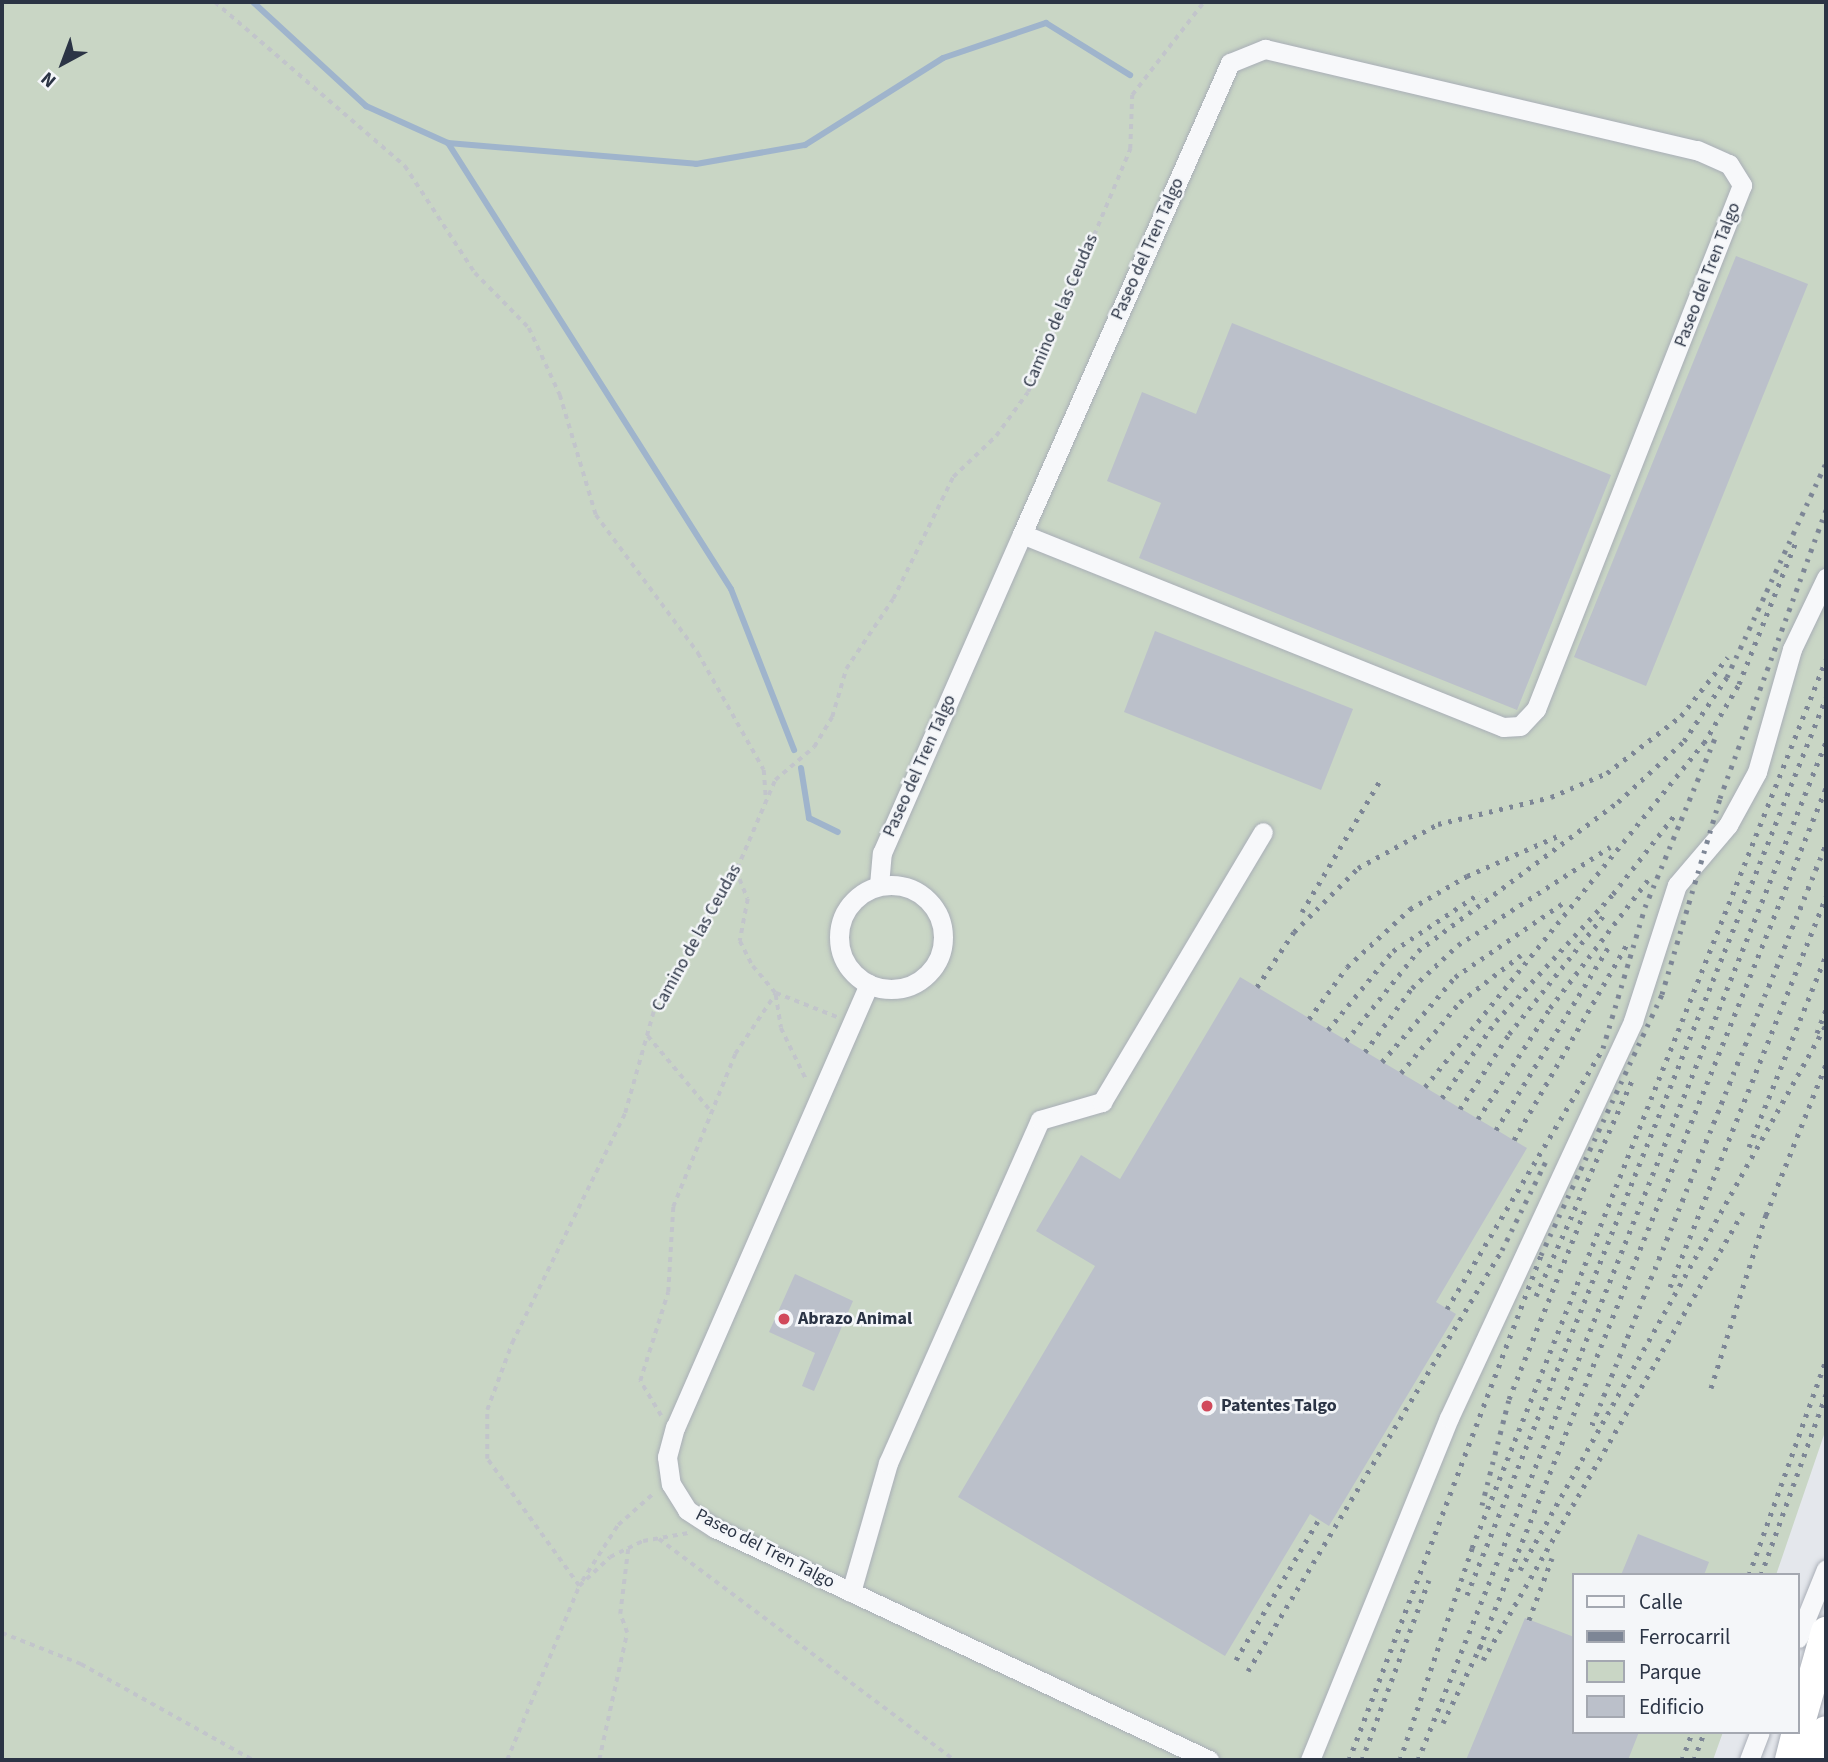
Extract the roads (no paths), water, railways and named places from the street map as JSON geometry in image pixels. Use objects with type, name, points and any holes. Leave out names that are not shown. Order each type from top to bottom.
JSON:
[{"type":"highway","points":[[1800,1724],[1826,1632]]},
{"type":"highway","points":[[1817,1760],[1826,1731]]},
{"type":"highway","points":[[1790,1760],[1797,1734]]},
{"type":"street","name":"Paseo del Tren Talgo","points":[[879,886],[883,853],[1022,534],[1230,64],[1245,53],[1265,50],[1697,150],[1729,164],[1742,185],[1536,709],[1520,726],[1503,727],[1022,534]]},
{"type":"street","points":[[1310,1760],[1450,1418],[1633,1021],[1677,886],[1728,825],[1757,772],[1792,649],[1826,578]]},
{"type":"street","points":[[851,1592],[888,1463],[1040,1120],[1102,1102],[1263,832]]},
{"type":"street","points":[[895,884],[925,897],[939,917],[943,941],[930,971],[917,982],[901,988],[869,984],[845,962],[839,931],[852,901],[879,886],[895,884]]},
{"type":"street","name":"Paseo del Tren Talgo","points":[[869,984],[821,1099],[675,1427],[667,1457],[671,1485],[687,1510],[715,1528],[1209,1760]]},
{"type":"street","points":[[1800,1633],[1826,1569]]},
{"type":"street","points":[[1749,1760],[1759,1734]]},
{"type":"waterway","points":[[253,2],[366,106],[448,143],[731,589],[794,750]]},
{"type":"waterway","points":[[448,143],[696,164],[805,145],[943,58],[1046,23],[1130,75]]},
{"type":"waterway","points":[[801,768],[809,818],[838,832]]},
{"type":"railway","points":[[1346,1041],[1418,951],[1618,802],[1684,741],[1727,677],[1826,463]]},
{"type":"railway","points":[[1349,1760],[1541,1255],[1662,994],[1720,798],[1826,510]]},
{"type":"railway","points":[[1425,1087],[1704,743],[1739,684],[1797,539]]},
{"type":"railway","points":[[1257,987],[1294,932],[1358,868],[1438,824],[1551,797],[1607,773],[1681,716],[1728,657]]},
{"type":"railway","points":[[1400,1760],[1472,1548],[1826,660]]},
{"type":"railway","points":[[1467,1595],[1826,698]]},
{"type":"railway","points":[[1447,1309],[1603,1048],[1645,907],[1715,738]]},
{"type":"railway","points":[[1418,1760],[1826,742]]},
{"type":"railway","points":[[1302,912],[1382,777]]},
{"type":"railway","points":[[1479,1649],[1826,788]]},
{"type":"railway","points":[[1442,1098],[1496,1021],[1613,894],[1674,816]]},
{"type":"railway","points":[[1309,1019],[1347,967],[1410,909],[1467,876],[1560,835]]},
{"type":"railway","points":[[1592,1425],[1826,844]]},
{"type":"railway","points":[[1365,1052],[1412,988],[1458,945],[1610,847]]},
{"type":"railway","points":[[1478,1119],[1550,1008],[1650,877]]},
{"type":"railway","points":[[1328,1030],[1393,951],[1480,893]]},
{"type":"railway","points":[[1670,1287],[1826,897]]},
{"type":"railway","points":[[1382,1062],[1455,977],[1566,901]]},
{"type":"railway","points":[[1460,1109],[1509,1034],[1604,915]]},
{"type":"railway","points":[[1514,1140],[1627,944]]},
{"type":"railway","points":[[1496,1130],[1608,948]]},
{"type":"railway","points":[[1401,1073],[1460,1002],[1521,955]]},
{"type":"railway","points":[[1749,1147],[1826,955]]},
{"type":"railway","points":[[1817,1033],[1826,1010]]},
{"type":"railway","points":[[1520,1570],[1826,1025]]},
{"type":"railway","points":[[1711,1388],[1766,1215],[1826,1064]]},
{"type":"railway","points":[[1536,1296],[1633,1078]]},
{"type":"railway","points":[[1248,1671],[1502,1250],[1546,1161]]},
{"type":"railway","points":[[1482,1505],[1509,1399],[1587,1205]]},
{"type":"railway","points":[[1483,1660],[1743,1212]]},
{"type":"railway","points":[[1750,1573],[1826,1360]]},
{"type":"railway","points":[[1762,1573],[1826,1394]]},
{"type":"railway","points":[[1236,1660],[1319,1519]]},
{"type":"railway","points":[[1529,1620],[1552,1558]]},
{"type":"railway","points":[[1362,1760],[1429,1580]]},
{"type":"railway","points":[[1443,1723],[1483,1641]]},
{"type":"railway","points":[[1682,1760],[1691,1734]]},
{"type":"railway","points":[[1694,1760],[1703,1734]]},
{"type":"place","name":"Abrazo Animal","points":[[784,1319]]},
{"type":"place","name":"Patentes Talgo","points":[[1207,1406]]}]
